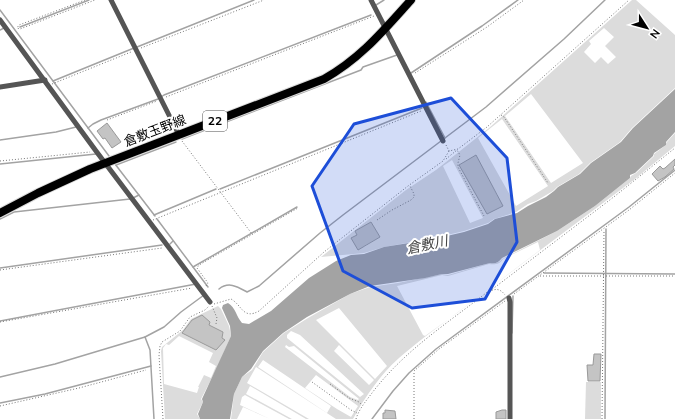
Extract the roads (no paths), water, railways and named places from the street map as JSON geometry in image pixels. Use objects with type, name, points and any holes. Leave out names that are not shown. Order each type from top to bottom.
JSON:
[{"type":"main road","name":"倉敷玉野線","points":[[0,213],[38,193],[106,163],[324,79],[355,59],[411,0]]},
{"type":"street","points":[[111,0],[179,135]]},
{"type":"street","points":[[371,0],[442,139]]},
{"type":"street","points":[[0,20],[168,247],[202,287],[204,295],[210,302]]},
{"type":"street","points":[[0,87],[45,80]]},
{"type":"street","points":[[507,297],[510,302],[510,419]]},
{"type":"water","name":"倉敷川","points":[[675,89],[675,132],[666,142],[666,145],[654,153],[653,156],[635,173],[630,175],[630,178],[595,206],[557,231],[502,258],[496,263],[490,263],[448,274],[370,286],[350,294],[307,317],[283,333],[263,351],[251,369],[242,377],[234,394],[230,419],[200,419],[198,414],[203,402],[202,399],[231,336],[230,326],[222,308],[223,305],[228,303],[233,307],[242,323],[249,324],[271,311],[309,278],[336,261],[351,255],[364,254],[384,247],[434,239],[464,232],[488,224],[495,219],[517,213],[546,197],[558,187],[580,174],[591,163],[621,142],[633,128]]},
{"type":"waterway","points":[[20,27],[89,0]]},
{"type":"waterway","points":[[137,47],[254,0]]},
{"type":"waterway","points":[[376,5],[384,0]]},
{"type":"waterway","points":[[411,73],[518,0]]},
{"type":"waterway","points":[[219,289],[226,285],[230,285],[247,292],[259,286],[320,233],[486,107],[564,39],[605,0]]},
{"type":"waterway","points":[[0,10],[109,156]]},
{"type":"waterway","points":[[88,128],[101,120],[371,15]]},
{"type":"waterway","points":[[0,30],[4,28]]},
{"type":"waterway","points":[[53,81],[134,48]]},
{"type":"waterway","points":[[182,139],[397,55]]},
{"type":"waterway","points":[[426,102],[445,138]]},
{"type":"waterway","points":[[220,189],[422,108]]},
{"type":"waterway","points":[[0,140],[56,132],[76,127]]},
{"type":"waterway","points":[[116,165],[176,142]]},
{"type":"waterway","points":[[0,164],[96,154]]},
{"type":"waterway","points":[[115,164],[155,216]]},
{"type":"waterway","points":[[372,419],[409,373],[436,349],[629,207],[675,170]]},
{"type":"waterway","points":[[154,215],[216,189]]},
{"type":"waterway","points":[[133,198],[139,195]]},
{"type":"waterway","points":[[0,219],[14,212],[130,199]]},
{"type":"waterway","points":[[193,267],[297,207]]},
{"type":"waterway","points":[[157,219],[208,287]]},
{"type":"waterway","points":[[605,419],[606,229]]},
{"type":"waterway","points":[[170,244],[173,241]]},
{"type":"waterway","points":[[0,268],[162,245]]},
{"type":"waterway","points":[[544,273],[675,274]]},
{"type":"waterway","points":[[0,321],[196,284]]},
{"type":"waterway","points":[[154,419],[150,350],[145,337],[164,327],[204,295]]},
{"type":"waterway","points":[[512,333],[513,296]]},
{"type":"waterway","points":[[0,377],[55,364],[145,337]]},
{"type":"waterway","points":[[0,403],[45,394],[151,366]]}]
